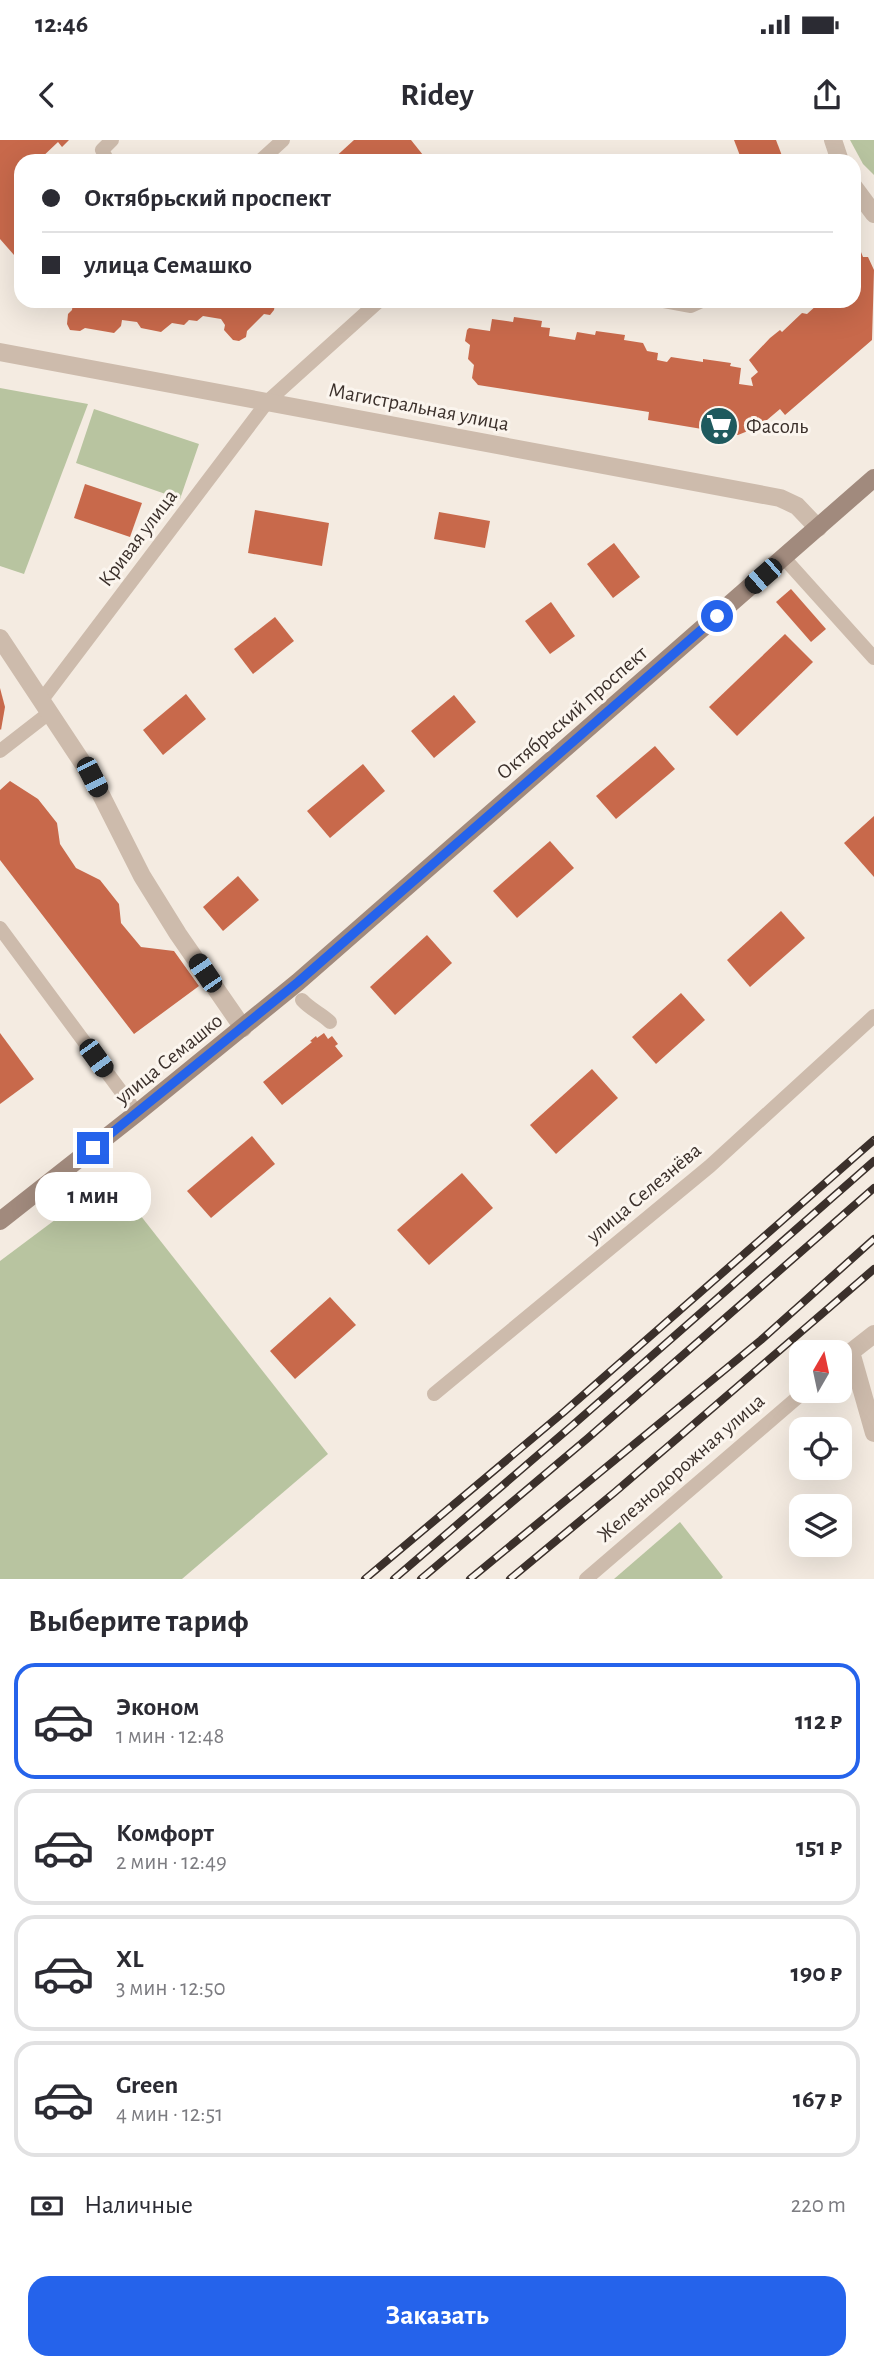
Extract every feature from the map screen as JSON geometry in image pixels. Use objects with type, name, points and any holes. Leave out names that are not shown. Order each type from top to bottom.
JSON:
[{"type":"main road","name":"Октябрьский проспект","points":[[298,982],[874,478]]},
{"type":"main road","name":"улица Семашко","points":[[0,1221],[298,982]]},
{"type":"street","points":[[861,196],[874,214]]},
{"type":"street","name":"Магистральная улица","points":[[0,352],[780,498],[797,506],[818,528]]},
{"type":"street","points":[[0,638],[92,777],[142,876],[178,934],[243,1028]]},
{"type":"street","points":[[852,1351],[874,1334]]},
{"type":"street","points":[[852,1375],[874,1433]]},
{"type":"lane","points":[[103,154],[102,150],[112,140]]},
{"type":"lane","points":[[268,154],[283,140]]},
{"type":"lane","name":"Кривая улица","points":[[0,751],[45,707],[268,401],[371,308]]},
{"type":"lane","points":[[784,558],[874,658]]},
{"type":"lane","points":[[0,928],[137,1113]]},
{"type":"lane","points":[[302,1000],[311,1010],[330,1022]]},
{"type":"lane","name":"улица Селезнёва","points":[[434,1394],[710,1166],[874,1016]]},
{"type":"lane","name":"Железнодорожная улица","points":[[586,1579],[790,1404]]},
{"type":"green space","points":[[850,140],[874,140],[874,175],[863,164],[861,154],[858,154]]},
{"type":"green space","points":[[0,388],[88,404],[24,574],[0,566]]},
{"type":"green space","points":[[94,409],[199,444],[180,499],[76,463]]},
{"type":"green space","points":[[111,1178],[328,1454],[182,1579],[0,1579],[0,1261]]},
{"type":"green space","points":[[680,1522],[723,1577],[721,1579],[614,1579]]},
{"type":"building","points":[[0,140],[69,140],[62,147],[58,142],[45,154],[14,154],[14,255],[0,239]]},
{"type":"building","points":[[354,140],[411,140],[422,154],[339,154]]},
{"type":"building","points":[[734,140],[776,140],[781,154],[739,154]]},
{"type":"building","points":[[861,252],[863,257],[868,257],[874,270],[872,340],[785,415],[780,409],[760,426],[738,435],[648,420],[649,412],[478,385],[472,378],[474,365],[468,359],[470,345],[465,341],[469,328],[490,331],[492,319],[513,322],[514,317],[542,321],[541,327],[550,328],[549,336],[575,340],[577,332],[595,335],[596,331],[625,335],[624,340],[643,343],[647,351],[658,353],[657,360],[667,362],[671,357],[731,363],[730,366],[741,368],[739,384],[753,386],[751,378],[758,372],[749,360],[780,330],[782,332],[802,313],[807,314],[814,308],[861,308]]},
{"type":"building","points":[[274,308],[270,315],[264,314],[247,331],[246,337],[239,341],[233,340],[224,330],[225,325],[221,319],[203,316],[197,321],[189,320],[184,325],[172,323],[161,332],[141,328],[137,322],[122,320],[121,326],[114,333],[85,328],[80,331],[70,330],[67,324],[68,314],[72,310]]},
{"type":"building","points":[[85,484],[142,503],[130,537],[74,518]]},
{"type":"building","points":[[255,510],[329,523],[322,566],[248,553]]},
{"type":"building","points":[[439,512],[490,521],[485,548],[434,539]]},
{"type":"building","points":[[614,543],[640,577],[613,598],[587,564]]},
{"type":"building","points":[[791,589],[826,629],[811,642],[776,602]]},
{"type":"building","points":[[551,602],[575,636],[550,654],[525,621]]},
{"type":"building","points":[[275,617],[294,641],[253,674],[234,649]]},
{"type":"building","points":[[785,634],[813,662],[737,736],[709,707]]},
{"type":"building","points":[[0,688],[5,707],[1,730],[0,729]]},
{"type":"building","points":[[186,694],[206,719],[163,755],[143,730]]},
{"type":"building","points":[[454,695],[476,722],[434,758],[411,731]]},
{"type":"building","points":[[655,746],[675,769],[616,819],[596,796]]},
{"type":"building","points":[[363,764],[385,791],[330,838],[307,811]]},
{"type":"building","points":[[10,781],[38,799],[57,823],[60,844],[76,868],[100,880],[119,904],[121,923],[141,947],[174,951],[199,986],[134,1034],[0,860],[0,790]]},
{"type":"building","points":[[874,816],[874,877],[844,843]]},
{"type":"building","points":[[550,841],[574,868],[517,918],[493,891]]},
{"type":"building","points":[[238,876],[259,900],[223,931],[203,907]]},
{"type":"building","points":[[781,911],[805,938],[750,987],[727,960]]},
{"type":"building","points":[[427,935],[452,963],[395,1015],[370,987]]},
{"type":"building","points":[[681,993],[705,1020],[656,1064],[632,1037]]},
{"type":"building","points":[[0,1033],[34,1079],[0,1104]]},
{"type":"building","points":[[324,1033],[328,1039],[332,1036],[338,1044],[335,1046],[343,1056],[282,1105],[263,1082],[316,1036],[317,1038]]},
{"type":"building","points":[[592,1069],[618,1098],[556,1154],[530,1125]]},
{"type":"building","points":[[252,1136],[275,1164],[211,1218],[187,1191]]},
{"type":"building","points":[[462,1173],[493,1208],[429,1265],[397,1230]]},
{"type":"building","points":[[330,1297],[356,1325],[295,1379],[270,1351]]},
{"type":"railway","points":[[365,1579],[565,1411],[874,1140]]},
{"type":"railway","points":[[394,1579],[874,1161]]},
{"type":"railway","points":[[421,1579],[588,1438],[874,1188]]},
{"type":"railway","points":[[470,1579],[761,1340],[874,1239]]},
{"type":"railway","points":[[510,1579],[874,1269]]},
{"type":"place","name":"Фасоль","points":[[719,426]]},
{"type":"route","points":[[93,1148],[298,982],[717,616]]}]
